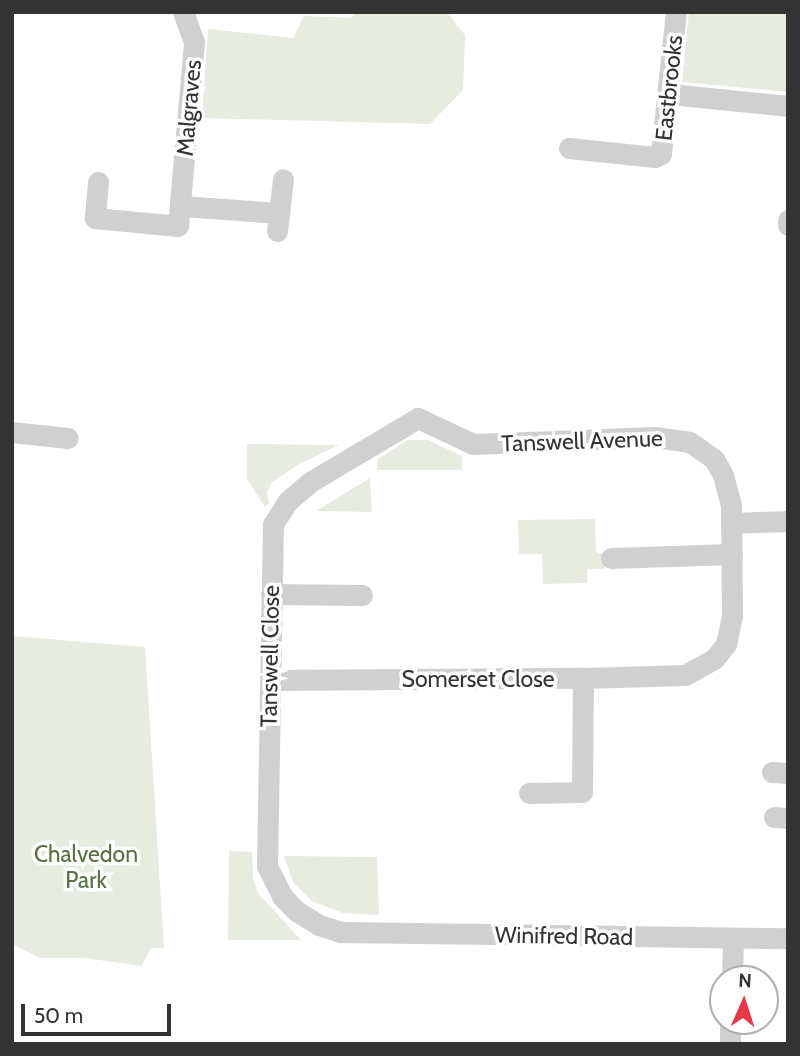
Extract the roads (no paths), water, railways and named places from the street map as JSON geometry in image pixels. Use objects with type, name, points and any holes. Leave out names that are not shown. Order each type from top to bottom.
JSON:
[{"type":"street","name":"Malgraves","points":[[181,206],[194,43],[183,12]]},
{"type":"street","name":"Eastbrooks","points":[[569,148],[655,157],[661,154],[670,94],[676,12]]},
{"type":"street","points":[[670,94],[788,106]]},
{"type":"street","points":[[98,182],[95,218],[178,226],[181,206],[278,222],[283,179]]},
{"type":"street","points":[[788,220],[788,225]]},
{"type":"street","name":"Tanswell Avenue","points":[[418,418],[473,444],[655,437],[690,442],[714,459],[729,491],[732,616],[726,644],[714,659],[685,674]]},
{"type":"street","name":"Tanswell Close","points":[[340,932],[319,925],[295,910],[282,896],[267,866],[266,775],[271,680],[273,524],[278,511],[310,482],[418,418]]},
{"type":"street","points":[[12,432],[68,438]]},
{"type":"street","points":[[731,523],[788,521]]},
{"type":"street","points":[[611,558],[732,554]]},
{"type":"street","points":[[271,594],[362,595]]},
{"type":"street","name":"Somerset Close","points":[[271,680],[583,678],[685,674]]},
{"type":"street","points":[[529,793],[582,792],[583,678]]},
{"type":"street","name":"Winifred Road","points":[[340,932],[788,939]]},
{"type":"street","points":[[732,965],[733,939]]},
{"type":"park label","name":"Chalvedon Park","points":[[86,867]]}]
